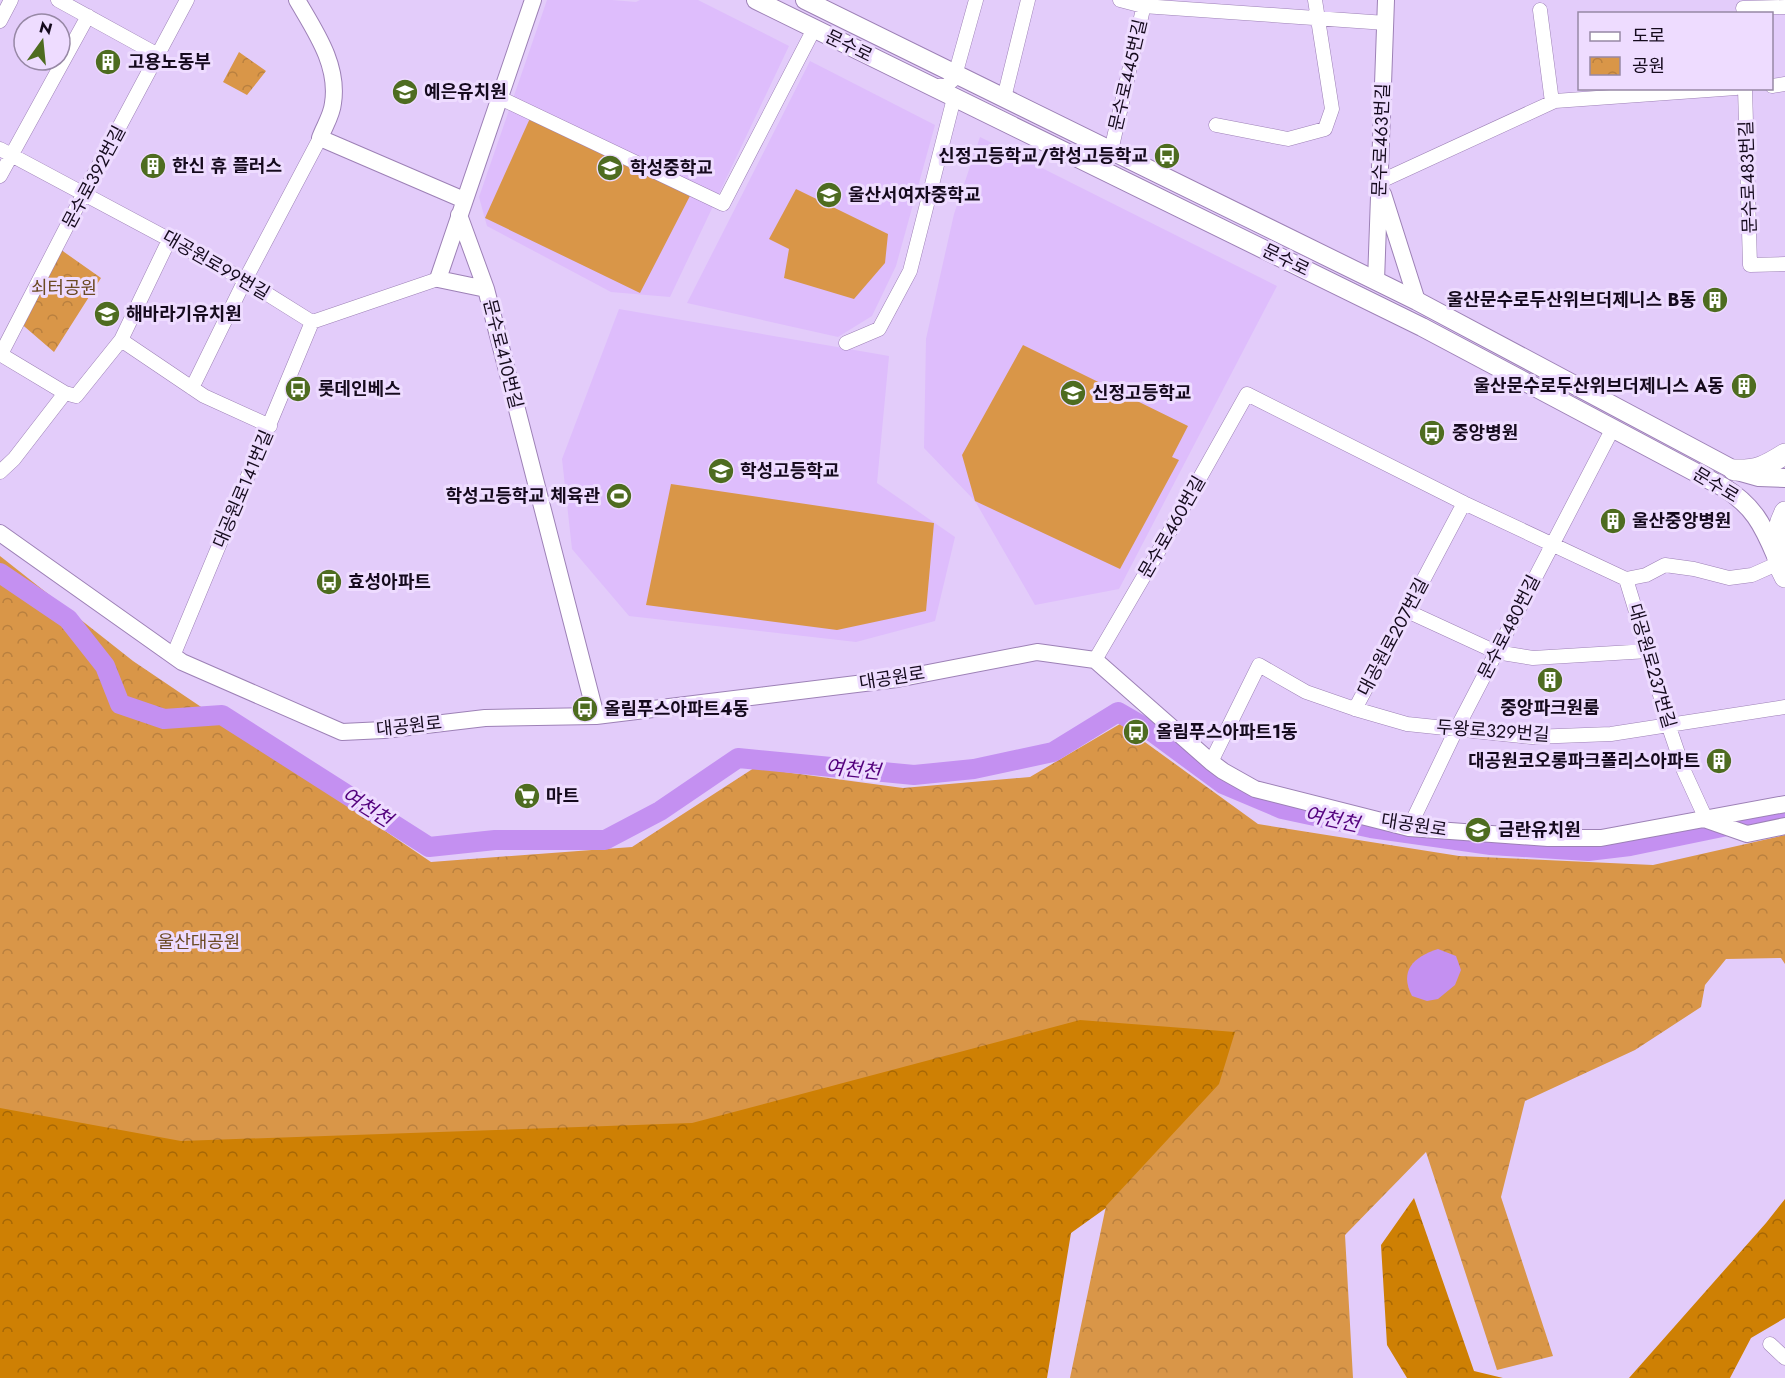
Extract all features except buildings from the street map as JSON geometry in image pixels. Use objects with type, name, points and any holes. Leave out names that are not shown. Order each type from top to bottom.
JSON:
[{"type":"main road","name":"문수로","points":[[756,0],[1328,280],[1723,487],[1745,502],[1758,519],[1782,570]]},
{"type":"main road","name":"문수로","points":[[805,0],[1417,301],[1734,470],[1759,477],[1785,478]]},
{"type":"main road","points":[[1034,137],[1017,125],[1015,115],[1026,112],[1044,118]]},
{"type":"main road","points":[[1281,258],[1302,265],[1310,261],[1311,252],[1290,239]]},
{"type":"main road","points":[[1328,280],[1358,287],[1368,286],[1376,281],[1383,303],[1392,313]]},
{"type":"main road","points":[[1734,470],[1755,470],[1785,454]]},
{"type":"main road","points":[[1782,570],[1777,541],[1785,512]]},
{"type":"street","points":[[0,21],[11,0]]},
{"type":"street","points":[[58,0],[158,55]]},
{"type":"street","name":"문수로392번길","points":[[0,354],[187,0]]},
{"type":"street","points":[[192,388],[245,280],[320,138],[333,103],[333,85],[328,56],[297,0]]},
{"type":"street","points":[[930,85],[946,86],[956,74],[975,0]]},
{"type":"street","points":[[1004,98],[1028,0]]},
{"type":"street","points":[[1120,0],[1386,22]]},
{"type":"street","points":[[1216,125],[1288,139],[1325,129],[1332,109],[1315,0]]},
{"type":"street","name":"문수로463번길","points":[[1376,281],[1386,0]]},
{"type":"street","points":[[312,322],[438,279],[500,98],[528,2]]},
{"type":"street","name":"문수로445번길","points":[[1111,151],[1144,3]]},
{"type":"street","points":[[1743,7],[1785,8]]},
{"type":"street","points":[[1540,10],[1552,102]]},
{"type":"street","points":[[0,176],[6,152],[88,16]]},
{"type":"street","points":[[500,98],[723,204],[814,28]]},
{"type":"street","points":[[1417,301],[1379,182],[1552,102],[1710,90]]},
{"type":"street","name":"문수로483번길","points":[[1745,90],[1750,265],[1785,264]]},
{"type":"street","points":[[846,343],[879,329],[910,272],[954,98]]},
{"type":"street","points":[[320,138],[461,208],[486,289]]},
{"type":"street","name":"대공원로99번길","points":[[6,152],[170,238],[245,280],[312,322]]},
{"type":"street","points":[[0,354],[65,393],[76,396],[121,340],[170,238]]},
{"type":"street","name":"문수로410번길","points":[[438,279],[486,289],[596,716]]},
{"type":"street","name":"대공원로141번길","points":[[173,656],[312,322]]},
{"type":"street","points":[[121,340],[204,396],[270,426]]},
{"type":"street","points":[[0,472],[14,459],[65,393]]},
{"type":"street","name":"문수로460번길","points":[[1095,660],[1247,394],[1464,502]]},
{"type":"street","name":"문수로480번길","points":[[1409,828],[1456,730],[1613,428]]},
{"type":"street","points":[[1464,502],[1626,579],[1646,575],[1665,565],[1694,568],[1729,578],[1782,570]]},
{"type":"street","name":"대공원로207번길","points":[[1211,762],[1259,665],[1306,692],[1355,709],[1464,502]]},
{"type":"street","name":"대공원로","points":[[0,533],[182,662],[342,732],[384,730],[485,718],[596,716],[897,679],[1037,652],[1095,660],[1211,762],[1255,789],[1409,828],[1548,838],[1601,837],[1785,804]]},
{"type":"street","name":"대공원로237번길","points":[[1626,579],[1668,724],[1684,771],[1706,819]]},
{"type":"street","points":[[1407,611],[1496,652],[1533,658],[1648,651]]},
{"type":"street","name":"두왕로329번길","points":[[1355,709],[1407,724],[1532,737],[1611,734],[1785,707]]},
{"type":"street","points":[[1706,819],[1730,807],[1785,793]]},
{"type":"street","points":[[1706,819],[1747,834],[1785,826]]},
{"type":"street","points":[[1736,831],[1785,821]]},
{"type":"street","points":[[1770,1344],[1785,1358]]},
{"type":"shaded area","name":"학성중학교","points":[[547,0],[636,2],[640,0],[698,0],[789,46],[670,297],[611,292],[487,226],[479,197]]},
{"type":"shaded area","name":"울산서여자중학교","points":[[810,61],[935,125],[896,266],[872,316],[838,337],[687,303]]},
{"type":"shaded area","name":"신정고등학교","points":[[980,137],[1277,286],[1119,589],[1035,605],[975,501],[924,448],[926,339],[954,214]]},
{"type":"shaded area","name":"학성고등학교","points":[[619,309],[889,356],[877,483],[955,537],[935,621],[856,642],[629,616],[572,549],[562,459]]},
{"type":"shaded area","points":[[1438,949],[1456,956],[1461,970],[1455,985],[1438,999],[1427,1001],[1412,996],[1407,979],[1411,966],[1422,956]]},
{"type":"green space","points":[[239,52],[266,71],[247,95],[223,82]]},
{"type":"green space","points":[[531,116],[692,192],[640,293],[485,218]]},
{"type":"green space","points":[[796,189],[888,234],[885,263],[854,299],[784,278],[789,249],[769,239]]},
{"type":"green space","name":"쇠터공원","points":[[57,247],[101,278],[54,352],[18,321]]},
{"type":"green space","points":[[1023,345],[1188,426],[1172,457],[1179,460],[1120,569],[975,501],[962,455]]},
{"type":"green space","points":[[671,484],[934,523],[926,611],[837,630],[646,605]]},
{"type":"green space","name":"울산대공원","points":[[0,556],[133,661],[431,862],[632,847],[754,768],[903,788],[1030,777],[1120,724],[1258,824],[1459,856],[1653,865],[1785,835],[1785,964],[1781,958],[1726,959],[1705,985],[1701,1007],[1635,1050],[1525,1101],[1501,1197],[1553,1356],[1497,1370],[1426,1152],[1345,1235],[1353,1378],[1070,1378],[1106,1206],[1219,1084],[1235,1032],[1080,1020],[692,1123],[181,1141],[0,1108]]},
{"type":"green space","points":[[0,881],[1344,907],[1257,1100],[1071,1233],[1047,1378],[0,1378]]},
{"type":"green space","points":[[1414,1198],[1474,1371],[1503,1378],[1407,1378],[1387,1345],[1381,1245]]},
{"type":"green space","points":[[1785,1199],[1785,1318],[1751,1338],[1730,1378],[1629,1378],[1766,1223]]},
{"type":"waterway","name":"여천천","points":[[0,573],[68,619],[105,666],[120,704],[164,719],[222,715],[429,847],[495,840],[605,840],[660,811],[738,758],[914,775],[974,769],[1053,752],[1118,712],[1151,731],[1223,784],[1282,809],[1371,828],[1491,845],[1588,851],[1630,846],[1785,814]]},
{"type":"place","name":"고용노동부","points":[[108,62]]},
{"type":"place","name":"예은유치원","points":[[405,92]]},
{"type":"place","name":"신정고등학교/학성고등학교","points":[[1167,156]]},
{"type":"place","name":"한신 휴 플러스","points":[[153,166]]},
{"type":"place","name":"학성중학교","points":[[610,168]]},
{"type":"place","name":"울산서여자중학교","points":[[829,195]]},
{"type":"place","name":"울산문수로두산위브더제니스 B동","points":[[1715,300]]},
{"type":"place","name":"해바라기유치원","points":[[107,314]]},
{"type":"place","name":"울산문수로두산위브더제니스 A동","points":[[1744,386]]},
{"type":"place","name":"롯데인베스","points":[[298,389]]},
{"type":"place","name":"신정고등학교","points":[[1073,393]]},
{"type":"place","name":"중앙병원","points":[[1432,433]]},
{"type":"place","name":"학성고등학교","points":[[721,471]]},
{"type":"place","name":"학성고등학교 체육관","points":[[619,496]]},
{"type":"place","name":"울산중앙병원","points":[[1613,521]]},
{"type":"place","name":"효성아파트","points":[[329,582]]},
{"type":"place","name":"중앙파크원룸","points":[[1550,680]]},
{"type":"place","name":"올림푸스아파트4동","points":[[585,709]]},
{"type":"place","name":"올림푸스아파트1동","points":[[1136,732]]},
{"type":"place","name":"대공원코오롱파크폴리스아파트","points":[[1719,761]]},
{"type":"place","name":"마트","points":[[527,796]]},
{"type":"place","name":"금란유치원","points":[[1478,830]]}]
